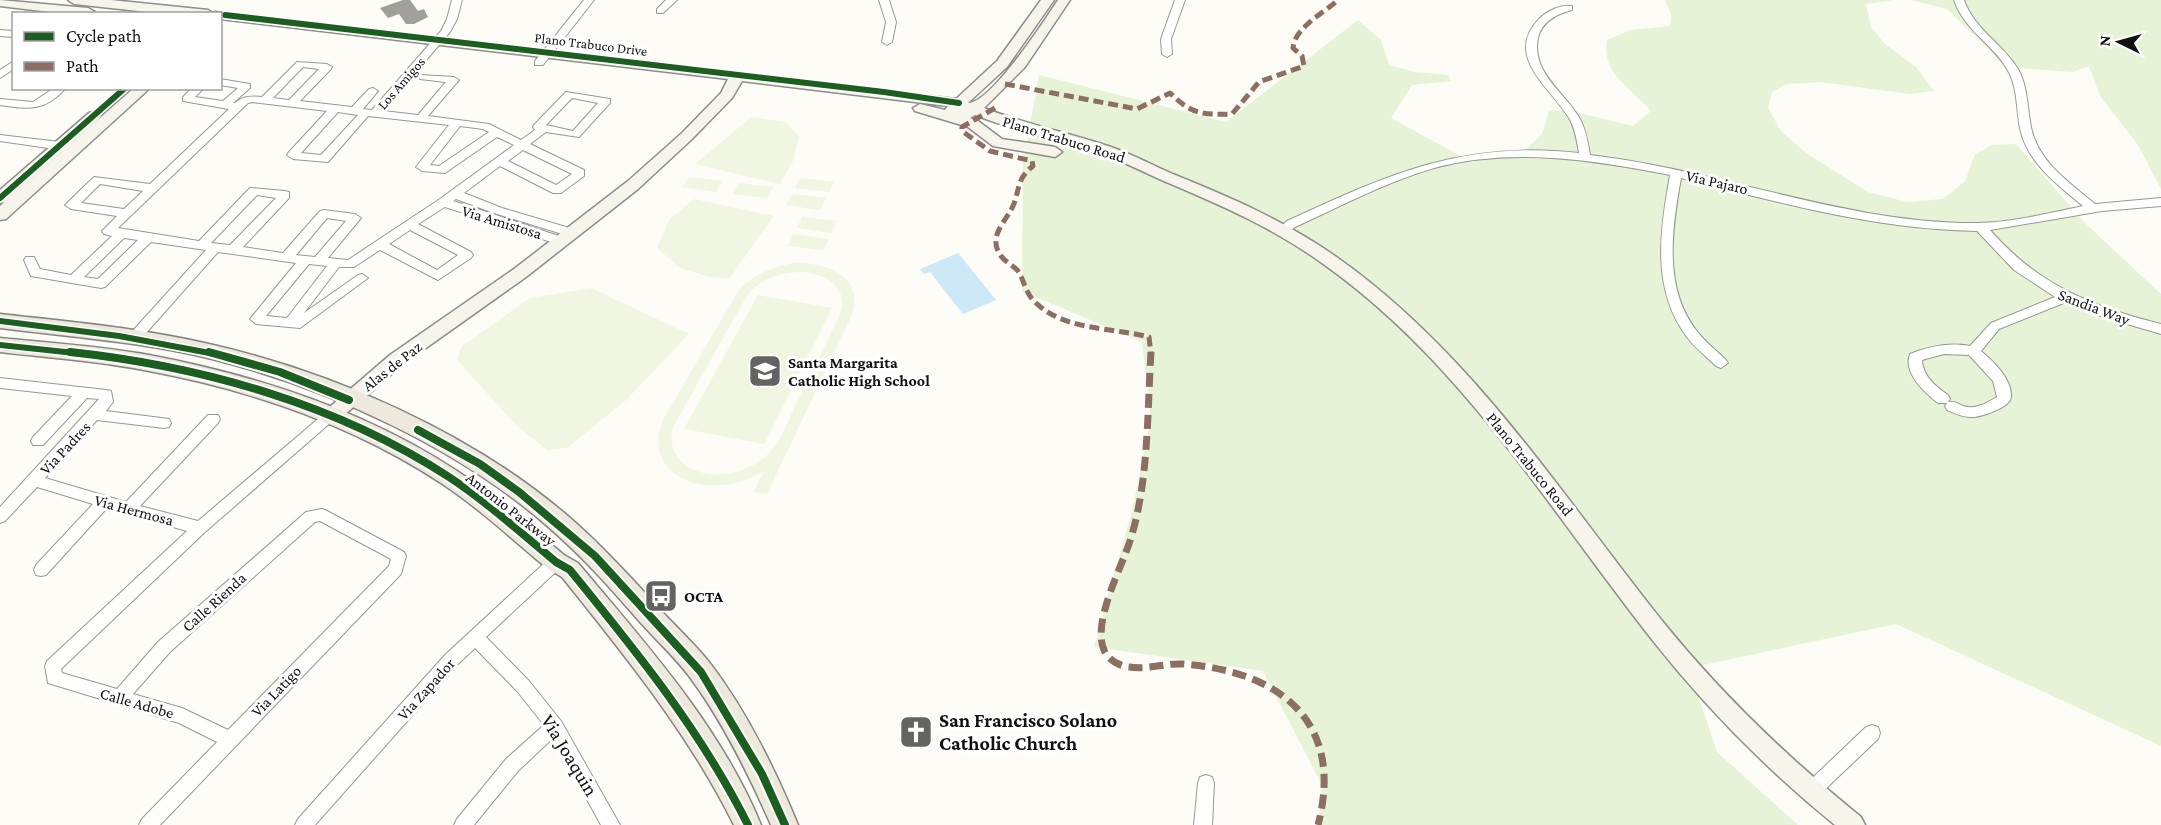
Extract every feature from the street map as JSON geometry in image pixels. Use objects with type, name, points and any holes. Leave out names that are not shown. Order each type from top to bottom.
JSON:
[{"type":"main road","name":"Antonio Parkway","points":[[0,321],[134,338],[238,359],[295,377],[349,400],[435,438],[480,464],[556,521],[596,556],[701,672],[762,774],[785,825]]},
{"type":"main road","name":"Antonio Parkway","points":[[0,345],[160,365],[274,396],[330,417],[393,446],[448,477],[556,562],[570,570],[671,693],[707,750],[748,825]]},
{"type":"street","points":[[74,0],[189,12]]},
{"type":"street","name":"Los Amigos","points":[[364,113],[433,46],[452,19],[457,0]]},
{"type":"street","points":[[540,57],[583,0]]},
{"type":"street","points":[[660,11],[672,0]]},
{"type":"street","points":[[884,0],[891,22],[887,42]]},
{"type":"street","points":[[956,112],[1002,64],[1048,0]]},
{"type":"street","points":[[956,112],[973,110],[1005,84],[1019,68],[1064,0]]},
{"type":"street","points":[[1167,54],[1166,39],[1180,0]]},
{"type":"street","points":[[1959,0],[1969,22],[2003,54],[2020,83],[2027,134],[2038,157],[2093,209]]},
{"type":"street","points":[[0,2],[22,2],[90,12]]},
{"type":"street","points":[[1569,8],[1545,17],[1536,31],[1532,50],[1545,82],[1574,117],[1585,156]]},
{"type":"street","name":"Plano Trabuco Drive","points":[[222,19],[734,81],[956,112]]},
{"type":"street","points":[[264,100],[301,64],[327,67],[291,104]]},
{"type":"street","points":[[0,75],[12,66]]},
{"type":"street","points":[[420,119],[454,80],[424,78]]},
{"type":"street","name":"Alas de Paz","points":[[53,666],[200,528],[396,360],[520,273],[633,185],[687,136],[727,95],[734,81]]},
{"type":"street","points":[[222,82],[246,86],[225,105]]},
{"type":"street","points":[[0,102],[36,106],[43,104],[59,90]]},
{"type":"street","points":[[0,198],[123,90]]},
{"type":"street","points":[[0,215],[141,90]]},
{"type":"street","points":[[197,90],[187,99],[238,107]]},
{"type":"street","points":[[335,110],[293,155],[324,159],[364,113],[373,91]]},
{"type":"street","name":"Via Amistosa","points":[[570,94],[606,101],[575,135],[544,128],[538,127],[570,94]]},
{"type":"street","points":[[121,234],[108,231],[150,188],[246,100],[264,100],[485,126],[580,173],[557,189],[501,162]]},
{"type":"street","name":"Plano Trabuco Road","points":[[973,110],[1134,160],[1154,171],[1243,209],[1283,230],[1362,284],[1408,323],[1447,362],[1545,481],[1690,670],[1758,741],[1811,791],[1853,825]]},
{"type":"street","name":"Plano Trabuco Road","points":[[956,112],[989,138],[1020,150],[1049,154],[1055,152],[1089,153],[1154,171]]},
{"type":"street","points":[[457,123],[422,167],[441,170],[497,132]]},
{"type":"street","name":"Via Amistosa","points":[[121,234],[286,258],[350,264],[444,202],[544,128]]},
{"type":"street","points":[[0,138],[76,148]]},
{"type":"street","name":"Via Pajaro","points":[[1283,230],[1291,224],[1391,178],[1438,164],[1507,154],[1546,153],[1585,156],[1647,165],[1874,218],[1980,227],[2093,209],[2161,202]]},
{"type":"street","points":[[1676,172],[1666,245],[1668,275],[1678,307],[1691,333],[1721,363]]},
{"type":"street","points":[[124,213],[71,205],[98,180],[150,188]]},
{"type":"street","points":[[202,245],[254,191],[285,195],[234,250]]},
{"type":"street","name":"Via Amistosa","points":[[455,194],[488,210],[539,222],[566,237]]},
{"type":"street","name":"Via Amistosa","points":[[444,202],[480,217],[566,237]]},
{"type":"street","points":[[286,258],[324,214],[355,219],[256,319],[300,323],[362,278]]},
{"type":"street","points":[[381,245],[438,276],[467,255],[410,225]]},
{"type":"street","name":"Sandia Way","points":[[1980,227],[2011,260],[2062,297],[2124,320],[2161,329]]},
{"type":"street","points":[[74,280],[121,234]]},
{"type":"street","points":[[30,260],[34,273],[101,284],[147,238]]},
{"type":"street","points":[[134,338],[216,247]]},
{"type":"street","points":[[290,323],[336,263]]},
{"type":"street","points":[[1973,351],[1995,326],[2056,303],[2062,297]]},
{"type":"street","points":[[1934,350],[1973,351],[1988,364],[2004,392],[2004,399],[1977,413],[1960,411],[1948,402],[1921,379],[1915,365],[1915,357],[1934,350]]},
{"type":"street","points":[[0,383],[106,395],[106,402],[96,415]]},
{"type":"street","points":[[38,441],[83,393]]},
{"type":"street","points":[[96,415],[164,423]]},
{"type":"street","name":"Via Padres","points":[[0,517],[96,415]]},
{"type":"street","points":[[129,508],[213,419]]},
{"type":"street","name":"Via Hermosa","points":[[34,480],[103,503],[200,528]]},
{"type":"street","points":[[41,570],[103,503]]},
{"type":"street","name":"Via Latigo","points":[[148,825],[396,569],[399,556],[322,515],[316,515]]},
{"type":"street","name":"Calle Rienda","points":[[119,698],[164,647],[306,520],[316,515]]},
{"type":"street","name":"Via Zapador","points":[[304,825],[451,660],[556,562]]},
{"type":"street","name":"Via Joaquin","points":[[475,637],[523,686],[555,726],[611,825]]},
{"type":"street","name":"Calle Adobe","points":[[53,666],[54,678],[182,716],[230,739]]},
{"type":"street","points":[[463,825],[512,765],[555,726]]},
{"type":"street","points":[[1811,791],[1872,733]]},
{"type":"street","points":[[1203,825],[1206,783]]},
{"type":"green space","points":[[1665,0],[1894,0],[1866,4],[1871,27],[1885,44],[1916,67],[1934,91],[1910,94],[1820,82],[1787,84],[1772,92],[1768,108],[1781,131],[1806,153],[1868,192],[1907,202],[1943,199],[1965,181],[1975,154],[1992,145],[2016,144],[2084,222],[2161,294],[2161,746],[1896,624],[1689,668],[1717,752],[1798,825],[1318,825],[1322,785],[1263,671],[1094,647],[1132,511],[1151,419],[1142,342],[1022,291],[1023,163],[1039,75],[1226,122],[1358,20],[1381,40],[1389,65],[1415,72],[1448,75],[1451,81],[1412,85],[1391,118],[1468,160],[1495,158],[1523,152],[1542,134],[1549,110],[1571,111],[1633,126],[1651,111],[1619,80],[1613,71],[1606,52],[1607,40],[1630,30],[1670,26],[1671,15]]},
{"type":"green space","points":[[1910,0],[2161,0],[2161,189],[2138,145],[2100,96],[2089,66],[2072,72],[2006,67],[1947,9]]},
{"type":"green space","points":[[751,117],[786,122],[799,136],[793,161],[780,184],[695,164]]},
{"type":"green space","points":[[689,177],[722,181],[716,192],[682,187]]},
{"type":"green space","points":[[800,178],[834,182],[829,192],[795,188]]},
{"type":"green space","points":[[739,183],[773,187],[767,198],[733,194]]},
{"type":"green space","points":[[792,194],[826,198],[820,210],[786,205]]},
{"type":"green space","points":[[694,199],[774,216],[729,279],[710,277],[680,268],[657,248],[669,220]]},
{"type":"green space","points":[[802,217],[837,221],[831,233],[797,228]]},
{"type":"green space","points":[[793,234],[829,239],[823,250],[788,246]]},
{"type":"green space","points":[[788,264],[820,266],[841,275],[849,282],[854,303],[851,317],[767,494],[754,492],[763,472],[743,481],[722,485],[707,485],[680,477],[662,460],[659,434],[664,418],[738,291],[757,275]],"holes":[[[794,272],[812,273],[827,279],[839,290],[842,297],[840,315],[778,441],[763,459],[743,470],[720,475],[708,474],[687,466],[678,458],[673,449],[673,427],[745,299],[756,286],[770,278]]]},
{"type":"green space","points":[[591,288],[689,334],[626,400],[567,448],[547,450],[516,425],[457,360],[461,347],[530,298]]},
{"type":"green space","points":[[758,295],[832,308],[764,444],[684,429]]},
{"type":"water","points":[[958,253],[996,300],[963,314],[930,272],[924,274],[920,269]]},
{"type":"building","points":[[403,0],[410,0],[418,11],[424,9],[428,17],[414,24],[406,24],[399,14],[388,18],[380,8]]},
{"type":"marked path","points":[[1005,84],[1137,109],[1170,93],[1185,108],[1209,115],[1232,114],[1259,82],[1304,66],[1302,56],[1293,48],[1297,36],[1338,0]]},
{"type":"marked path","points":[[995,108],[962,127],[962,131],[990,151],[1032,161],[1033,166],[1026,171],[1019,182],[1011,210],[998,229],[997,243],[1001,256],[1018,271],[1028,293],[1045,311],[1073,323],[1149,337],[1151,349],[1142,486],[1133,530],[1103,621],[1101,636],[1103,648],[1111,659],[1123,666],[1136,668],[1182,664],[1214,669],[1262,684],[1290,701],[1302,712],[1310,724],[1321,751],[1324,767],[1324,797],[1318,825]]},
{"type":"cycle path","points":[[225,15],[884,92],[959,103]]},
{"type":"cycle path","points":[[0,198],[123,90]]},
{"type":"cycle path","points":[[0,321],[119,336],[208,352],[280,372],[349,400]]},
{"type":"cycle path","points":[[0,345],[131,360],[225,380],[344,422],[417,457],[449,477],[490,507],[556,562],[570,570],[644,661],[690,723],[711,756],[748,825]]},
{"type":"cycle path","points":[[418,430],[480,464],[519,492],[595,556],[701,672],[762,774],[785,825]]},
{"type":"place","name":"Santa Margarita Catholic High School","points":[[765,371]]},
{"type":"place","name":"OCTA","points":[[661,596]]},
{"type":"place","name":"San Francisco Solano Catholic Church","points":[[916,732]]}]
